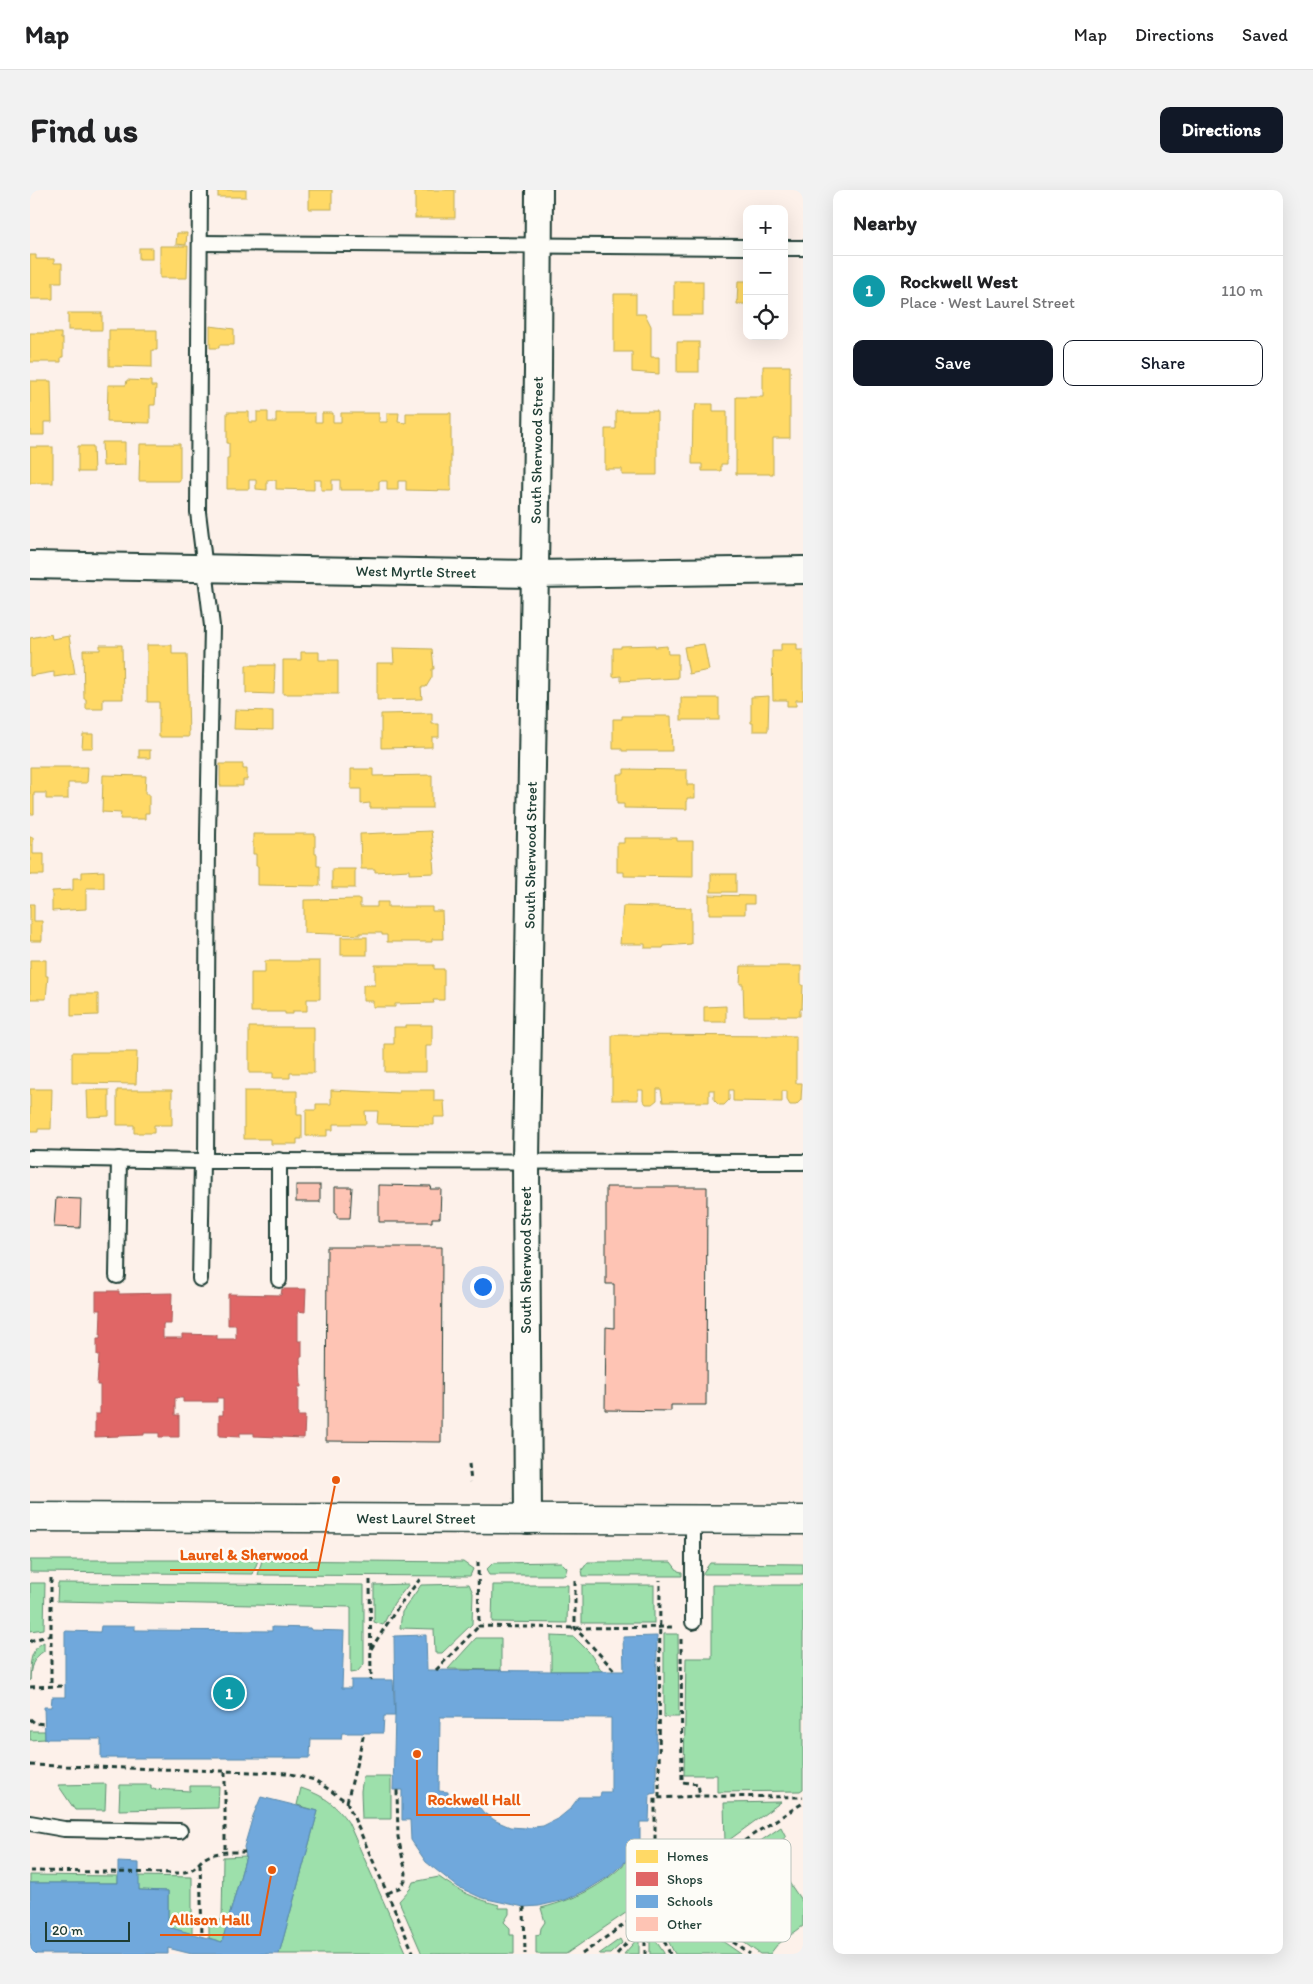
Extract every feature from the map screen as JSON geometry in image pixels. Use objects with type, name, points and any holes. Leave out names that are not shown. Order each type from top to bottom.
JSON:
[{"type":"main road","name":"West Laurel Street","points":[[30,1517],[803,1520]]},
{"type":"street","name":"South Sherwood Street","points":[[528,1520],[526,1160],[539,190]]},
{"type":"street","name":"West Myrtle Street","points":[[30,565],[535,574],[803,570]]},
{"type":"lane","points":[[200,190],[198,512],[212,626],[204,1161],[200,1279]]},
{"type":"lane","points":[[200,243],[743,247]]},
{"type":"lane","points":[[788,248],[803,248]]},
{"type":"lane","points":[[30,1158],[204,1161],[526,1160],[803,1162]]},
{"type":"lane","points":[[117,1276],[119,1159]]},
{"type":"lane","points":[[279,1280],[280,1160]]},
{"type":"lane","points":[[693,1520],[693,1622]]},
{"type":"lane","points":[[30,1823],[64,1829],[180,1831]]},
{"type":"path","points":[[469,1464],[471,1482]]},
{"type":"path","points":[[436,1670],[479,1626],[478,1562]]},
{"type":"path","points":[[51,1578],[51,1686]]},
{"type":"path","points":[[370,1649],[398,1607],[420,1579]]},
{"type":"path","points":[[370,1580],[371,1680]]},
{"type":"path","points":[[659,1797],[660,1580]]},
{"type":"path","points":[[575,1581],[575,1628],[615,1671]]},
{"type":"path","points":[[479,1626],[575,1628],[674,1627],[681,1630],[682,1782],[698,1784],[700,1796]]},
{"type":"path","points":[[30,1642],[51,1635]]},
{"type":"path","points":[[30,1687],[64,1686]]},
{"type":"path","points":[[30,1720],[35,1723],[44,1724]]},
{"type":"path","points":[[347,1802],[364,1733]]},
{"type":"path","points":[[30,1765],[286,1773],[315,1780],[347,1802],[414,1954]]},
{"type":"path","points":[[225,1772],[225,1852]]},
{"type":"path","points":[[388,1893],[401,1887],[406,1873],[398,1837],[397,1790]]},
{"type":"path","points":[[655,1839],[655,1798],[700,1796],[803,1797]]},
{"type":"path","points":[[750,1839],[803,1803]]},
{"type":"path","points":[[30,1871],[179,1873],[192,1871],[209,1856],[225,1852],[245,1852]]},
{"type":"path","points":[[200,1863],[202,1936]]},
{"type":"path","points":[[524,1906],[525,1954]]},
{"type":"path","points":[[582,1954],[626,1924]]},
{"type":"path","points":[[617,1954],[627,1942]]},
{"type":"path","points":[[665,1942],[670,1954]]},
{"type":"path","points":[[733,1942],[750,1954]]},
{"type":"green space","points":[[30,1560],[258,1560],[253,1574],[30,1572]]},
{"type":"green space","points":[[262,1560],[463,1562],[473,1569],[470,1576],[258,1575]]},
{"type":"green space","points":[[561,1562],[567,1568],[565,1575],[489,1575],[486,1570],[493,1563]]},
{"type":"green space","points":[[588,1562],[671,1562],[678,1571],[682,1572],[682,1576],[583,1576],[582,1570]]},
{"type":"green space","points":[[710,1563],[803,1564],[803,1574],[702,1574]]},
{"type":"green space","points":[[30,1583],[45,1583],[44,1629],[30,1631]]},
{"type":"green space","points":[[58,1583],[364,1585],[364,1664],[357,1672],[351,1673],[351,1607],[57,1601]]},
{"type":"green space","points":[[409,1584],[394,1603],[383,1625],[374,1622],[374,1585]]},
{"type":"green space","points":[[469,1584],[473,1593],[472,1624],[442,1653],[435,1653],[434,1629],[400,1628],[402,1612],[421,1585]]},
{"type":"green space","points":[[493,1585],[568,1585],[567,1623],[492,1622]]},
{"type":"green space","points":[[582,1585],[654,1585],[654,1623],[582,1623]]},
{"type":"green space","points":[[712,1585],[803,1585],[803,1789],[800,1791],[717,1792],[717,1775],[684,1775],[686,1658],[712,1658]]},
{"type":"green space","points":[[664,1634],[678,1634],[679,1717],[664,1717]]},
{"type":"green space","points":[[551,1636],[574,1637],[589,1652],[602,1671],[551,1671]]},
{"type":"green space","points":[[476,1638],[501,1638],[501,1670],[448,1669]]},
{"type":"green space","points":[[44,1642],[44,1651],[33,1663],[30,1681],[30,1668],[33,1653]]},
{"type":"green space","points":[[30,1731],[45,1731],[45,1739],[30,1740]]},
{"type":"green space","points":[[363,1777],[391,1777],[391,1819],[362,1819],[361,1791]]},
{"type":"green space","points":[[106,1784],[105,1810],[75,1810],[58,1785]]},
{"type":"green space","points":[[120,1785],[151,1785],[151,1789],[190,1791],[190,1786],[219,1786],[218,1808],[119,1810]]},
{"type":"green space","points":[[301,1788],[328,1800],[348,1822],[407,1954],[279,1954],[318,1811],[297,1805]]},
{"type":"green space","points":[[781,1802],[730,1839],[725,1839],[724,1803]]},
{"type":"green space","points":[[781,1827],[786,1837],[783,1839],[764,1839]]},
{"type":"green space","points":[[246,1856],[222,1942],[209,1938],[209,1921],[222,1920],[223,1857]]},
{"type":"green space","points":[[626,1863],[626,1913],[566,1954],[536,1954],[536,1935],[540,1934],[545,1922],[541,1908],[581,1894],[604,1881]]},
{"type":"green space","points":[[30,1875],[118,1876],[118,1883],[30,1883]]},
{"type":"green space","points":[[138,1876],[192,1877],[192,1934],[168,1927],[168,1891],[139,1890]]},
{"type":"green space","points":[[439,1877],[468,1894],[499,1905],[499,1908],[509,1908],[509,1914],[504,1922],[510,1928],[510,1935],[514,1935],[514,1954],[422,1954],[399,1901],[410,1889],[413,1882]]},
{"type":"green space","points":[[791,1885],[803,1903],[803,1926],[791,1935]]},
{"type":"green space","points":[[620,1939],[622,1943],[610,1954],[599,1954]]},
{"type":"green space","points":[[635,1942],[639,1942],[639,1954],[624,1954]]},
{"type":"green space","points":[[650,1942],[657,1942],[664,1953],[664,1954],[650,1954]]},
{"type":"green space","points":[[669,1942],[724,1942],[741,1954],[675,1954]]},
{"type":"green space","points":[[743,1942],[781,1942],[770,1954],[760,1954]]},
{"type":"building: Homes","points":[[218,190],[246,190],[246,197],[218,197]]},
{"type":"building: Homes","points":[[309,190],[332,190],[332,209],[309,209]]},
{"type":"building: Homes","points":[[415,190],[455,190],[455,218],[415,218]]},
{"type":"building: Homes","points":[[177,233],[187,233],[186,245],[176,244]]},
{"type":"building: Homes","points":[[160,246],[188,246],[187,278],[160,278]]},
{"type":"building: Homes","points":[[139,248],[152,248],[152,259],[139,259]]},
{"type":"building: Homes","points":[[30,255],[36,255],[36,259],[54,259],[54,263],[62,263],[62,282],[53,282],[53,299],[30,299]]},
{"type":"building: Homes","points":[[674,281],[703,281],[703,315],[674,315]]},
{"type":"building: Homes","points":[[738,281],[743,281],[743,304],[737,304]]},
{"type":"building: Homes","points":[[614,294],[636,294],[636,314],[645,314],[651,326],[651,357],[659,357],[659,374],[632,372],[632,352],[614,352]]},
{"type":"building: Homes","points":[[68,313],[102,313],[102,330],[68,330]]},
{"type":"building: Homes","points":[[210,326],[234,329],[234,345],[219,345],[219,348],[210,348]]},
{"type":"building: Homes","points":[[109,330],[157,330],[157,350],[152,350],[152,367],[109,366]]},
{"type":"building: Homes","points":[[30,333],[61,333],[63,357],[61,357],[61,362],[30,362]]},
{"type":"building: Homes","points":[[677,342],[699,342],[699,372],[677,372]]},
{"type":"building: Homes","points":[[763,366],[790,366],[790,438],[773,438],[773,474],[736,474],[736,397],[763,397]]},
{"type":"building: Homes","points":[[127,380],[151,381],[151,386],[156,386],[155,405],[150,405],[150,423],[107,422],[108,385],[126,385]]},
{"type":"building: Homes","points":[[30,381],[51,381],[52,422],[44,422],[44,435],[30,435]]},
{"type":"building: Homes","points":[[696,404],[713,404],[713,411],[727,411],[727,464],[721,464],[721,471],[702,471],[702,464],[692,464],[693,411],[695,411]]},
{"type":"building: Homes","points":[[616,411],[657,411],[657,475],[622,475],[622,469],[605,469],[605,429],[616,429]]},
{"type":"building: Homes","points":[[227,412],[249,412],[249,422],[257,422],[257,412],[268,412],[268,422],[276,422],[276,413],[315,413],[315,422],[322,422],[322,413],[333,413],[333,422],[341,422],[341,413],[379,413],[379,422],[387,422],[387,413],[399,413],[398,422],[406,423],[406,413],[451,413],[451,491],[406,490],[406,481],[398,481],[398,490],[387,490],[387,481],[379,481],[379,490],[340,490],[340,480],[332,480],[332,490],[321,490],[321,480],[314,480],[314,490],[276,489],[276,480],[267,480],[267,490],[256,489],[256,480],[249,480],[249,489],[227,489],[229,443],[227,443]]},
{"type":"building: Homes","points":[[102,442],[125,442],[125,465],[103,466]]},
{"type":"building: Homes","points":[[140,444],[180,444],[180,481],[139,481]]},
{"type":"building: Homes","points":[[78,446],[93,446],[94,472],[78,472]]},
{"type":"building: Homes","points":[[30,447],[53,447],[53,483],[30,483]]},
{"type":"building: Homes","points":[[51,634],[52,639],[69,636],[75,674],[54,677],[54,672],[30,676],[30,638]]},
{"type":"building: Homes","points":[[704,644],[709,670],[689,674],[684,647]]},
{"type":"building: Homes","points":[[781,644],[797,644],[797,650],[803,650],[803,700],[796,700],[796,706],[787,706],[787,700],[773,700],[772,651],[781,651]]},
{"type":"building: Homes","points":[[100,645],[122,645],[123,699],[103,699],[103,709],[86,709],[83,650],[100,650]]},
{"type":"building: Homes","points":[[147,645],[172,645],[172,654],[187,654],[189,737],[159,737],[159,702],[147,702]]},
{"type":"building: Homes","points":[[655,645],[655,647],[667,646],[668,654],[678,654],[678,678],[621,681],[621,676],[613,677],[613,648]]},
{"type":"building: Homes","points":[[393,648],[432,649],[434,669],[432,669],[432,677],[426,687],[421,687],[422,699],[377,700],[377,663],[394,663]]},
{"type":"building: Homes","points":[[301,652],[319,652],[319,660],[338,660],[338,694],[283,694],[283,660],[301,660]]},
{"type":"building: Homes","points":[[246,665],[275,665],[274,694],[246,693]]},
{"type":"building: Homes","points":[[769,696],[768,731],[753,731],[753,723],[751,723],[751,697]]},
{"type":"building: Homes","points":[[681,698],[719,698],[719,720],[681,720]]},
{"type":"building: Homes","points":[[235,710],[273,711],[273,730],[234,729]]},
{"type":"building: Homes","points":[[432,713],[432,724],[439,724],[439,737],[432,737],[432,747],[381,748],[381,714]]},
{"type":"building: Homes","points":[[622,716],[671,716],[672,751],[622,751],[622,749],[613,749],[613,719],[622,719]]},
{"type":"building: Homes","points":[[83,734],[93,734],[93,748],[82,748]]},
{"type":"building: Homes","points":[[139,750],[150,750],[150,758],[139,758]]},
{"type":"building: Homes","points":[[220,764],[243,764],[243,769],[247,769],[247,780],[243,780],[243,786],[220,786]]},
{"type":"building: Homes","points":[[30,767],[88,767],[87,783],[68,783],[68,799],[46,799],[46,793],[34,793],[34,814],[30,814]]},
{"type":"building: Homes","points":[[351,769],[373,769],[373,776],[432,775],[432,808],[370,808],[370,803],[361,804],[361,789],[351,789]]},
{"type":"building: Homes","points":[[624,769],[687,770],[687,785],[695,785],[695,798],[687,798],[687,809],[624,808],[624,804],[617,804],[617,774],[624,774]]},
{"type":"building: Homes","points":[[103,775],[146,776],[145,794],[149,794],[149,813],[145,813],[145,819],[120,819],[121,813],[102,812]]},
{"type":"building: Homes","points":[[431,831],[435,859],[433,859],[434,873],[409,874],[409,870],[375,872],[375,869],[361,869],[360,834]]},
{"type":"building: Homes","points":[[253,834],[315,834],[315,854],[317,854],[317,866],[320,866],[320,886],[258,885],[258,866],[256,866],[256,854],[253,854]]},
{"type":"building: Homes","points":[[30,837],[33,837],[33,854],[44,854],[44,875],[30,875]]},
{"type":"building: Homes","points":[[624,838],[677,838],[677,841],[693,841],[693,877],[624,876],[624,872],[617,872],[617,843],[624,843]]},
{"type":"building: Homes","points":[[332,869],[355,869],[355,888],[332,888]]},
{"type":"building: Homes","points":[[104,871],[104,888],[86,888],[86,909],[52,911],[52,891],[73,890],[73,878],[82,878],[82,872]]},
{"type":"building: Homes","points":[[711,874],[736,874],[736,892],[711,892]]},
{"type":"building: Homes","points":[[709,895],[754,896],[754,904],[745,904],[745,914],[709,914]]},
{"type":"building: Homes","points":[[360,899],[360,907],[377,907],[377,902],[388,902],[388,907],[432,907],[432,911],[442,911],[443,939],[432,939],[432,942],[387,942],[387,935],[382,935],[382,933],[360,933],[360,935],[304,933],[304,900]]},
{"type":"building: Homes","points":[[30,904],[34,904],[34,921],[42,921],[42,941],[30,941]]},
{"type":"building: Homes","points":[[623,906],[691,908],[691,944],[664,946],[663,948],[645,948],[645,944],[620,944]]},
{"type":"building: Homes","points":[[341,937],[367,937],[367,955],[341,955]]},
{"type":"building: Homes","points":[[30,960],[46,960],[46,976],[48,976],[46,999],[30,999]]},
{"type":"building: Homes","points":[[265,961],[320,961],[320,999],[307,999],[307,1011],[293,1011],[293,1014],[285,1014],[285,1012],[251,1012],[251,973],[265,973]]},
{"type":"building: Homes","points":[[375,965],[434,965],[434,969],[444,969],[444,1000],[433,1000],[434,1003],[395,1004],[395,1007],[373,1007],[373,1001],[363,1001],[363,985],[375,985]]},
{"type":"building: Homes","points":[[741,966],[801,966],[801,985],[803,985],[800,1016],[744,1016],[743,984],[740,984]]},
{"type":"building: Homes","points":[[71,994],[98,994],[98,1015],[71,1016]]},
{"type":"building: Homes","points":[[726,1006],[726,1022],[704,1022],[704,1007]]},
{"type":"building: Homes","points":[[406,1025],[432,1025],[432,1046],[426,1046],[426,1072],[385,1072],[385,1044],[394,1044],[394,1027],[406,1027]]},
{"type":"building: Homes","points":[[249,1027],[314,1027],[314,1073],[290,1073],[290,1078],[273,1078],[273,1073],[249,1073]]},
{"type":"building: Homes","points":[[612,1035],[796,1036],[796,1083],[802,1083],[801,1100],[796,1105],[790,1105],[787,1100],[787,1091],[782,1091],[782,1102],[733,1101],[733,1090],[729,1090],[729,1100],[724,1105],[719,1105],[714,1100],[714,1090],[709,1090],[709,1102],[663,1102],[661,1089],[657,1089],[657,1100],[652,1104],[646,1104],[643,1100],[643,1090],[638,1090],[638,1100],[612,1100]]},
{"type":"building: Homes","points":[[72,1052],[137,1052],[136,1084],[72,1083]]},
{"type":"building: Homes","points":[[30,1089],[52,1089],[51,1129],[38,1129],[38,1132],[30,1132]]},
{"type":"building: Homes","points":[[87,1090],[109,1090],[109,1116],[88,1117]]},
{"type":"building: Homes","points":[[117,1090],[172,1090],[172,1125],[154,1125],[154,1133],[134,1133],[134,1125],[117,1125]]},
{"type":"building: Homes","points":[[331,1090],[399,1093],[399,1090],[434,1090],[434,1101],[444,1101],[445,1117],[434,1117],[434,1125],[377,1124],[378,1111],[365,1111],[366,1124],[333,1124],[333,1130],[327,1130],[327,1136],[306,1136],[306,1110],[316,1110],[316,1104],[331,1104]]},
{"type":"building: Homes","points":[[244,1091],[297,1091],[297,1115],[302,1115],[302,1139],[297,1139],[297,1144],[271,1144],[271,1139],[244,1139]]},
{"type":"building: Shops","points":[[282,1289],[306,1289],[305,1312],[298,1311],[298,1341],[302,1341],[302,1357],[300,1357],[301,1387],[298,1387],[298,1416],[305,1416],[304,1438],[254,1436],[254,1433],[240,1433],[240,1437],[219,1436],[219,1415],[223,1415],[223,1398],[217,1398],[217,1402],[183,1402],[183,1398],[175,1398],[175,1415],[179,1415],[179,1437],[159,1437],[159,1433],[144,1433],[144,1435],[95,1437],[95,1414],[100,1414],[100,1385],[97,1385],[99,1355],[97,1355],[97,1339],[100,1339],[101,1310],[96,1310],[96,1291],[119,1291],[119,1294],[172,1293],[171,1324],[163,1324],[163,1338],[182,1338],[182,1334],[217,1335],[217,1339],[236,1339],[236,1325],[228,1325],[228,1294],[281,1295]]},
{"type":"building: Schools","points":[[101,1626],[135,1626],[135,1630],[272,1631],[272,1627],[344,1631],[342,1688],[351,1688],[351,1680],[393,1680],[395,1716],[384,1716],[383,1733],[342,1733],[341,1739],[311,1739],[310,1758],[101,1758],[101,1739],[45,1739],[44,1707],[51,1707],[52,1697],[65,1697],[65,1631],[100,1632]]},
{"type":"building: Schools","points":[[426,1635],[427,1670],[624,1671],[623,1637],[657,1636],[656,1793],[650,1794],[649,1822],[640,1822],[640,1839],[626,1839],[625,1862],[608,1877],[587,1890],[565,1900],[539,1906],[524,1907],[482,1898],[458,1887],[426,1862],[411,1840],[410,1820],[402,1820],[402,1790],[393,1790],[395,1716],[394,1636]],"holes":[[[440,1717],[611,1718],[611,1792],[601,1792],[600,1797],[579,1797],[570,1809],[559,1818],[543,1826],[510,1827],[496,1821],[484,1813],[471,1797],[448,1797],[448,1792],[439,1791]]]},
{"type":"building: Schools","points":[[261,1797],[318,1811],[279,1954],[192,1954],[168,1948],[168,1954],[30,1954],[30,1883],[118,1883],[118,1862],[139,1863],[139,1890],[168,1891],[168,1927],[222,1942],[246,1856],[244,1847]]},
{"type":"building: Other","points":[[296,1185],[320,1185],[320,1202],[296,1202]]},
{"type":"building: Other","points":[[379,1185],[431,1186],[430,1189],[441,1189],[440,1218],[432,1218],[432,1222],[379,1222]]},
{"type":"building: Other","points":[[335,1187],[352,1187],[350,1218],[337,1218],[337,1213],[335,1213]]},
{"type":"building: Other","points":[[606,1187],[707,1187],[706,1405],[671,1405],[671,1411],[605,1410],[606,1327],[614,1328],[614,1284],[606,1284]]},
{"type":"building: Other","points":[[56,1198],[81,1199],[80,1228],[54,1227]]},
{"type":"building: Other","points":[[327,1247],[442,1247],[441,1442],[326,1441]]},
{"type":"place","name":"Laurel & Sherwood","points":[[336,1480]]},
{"type":"place","name":"Rockwell West","points":[[229,1693]]},
{"type":"place","name":"Rockwell Hall","points":[[417,1754]]},
{"type":"place","name":"Allison Hall","points":[[272,1870]]}]
